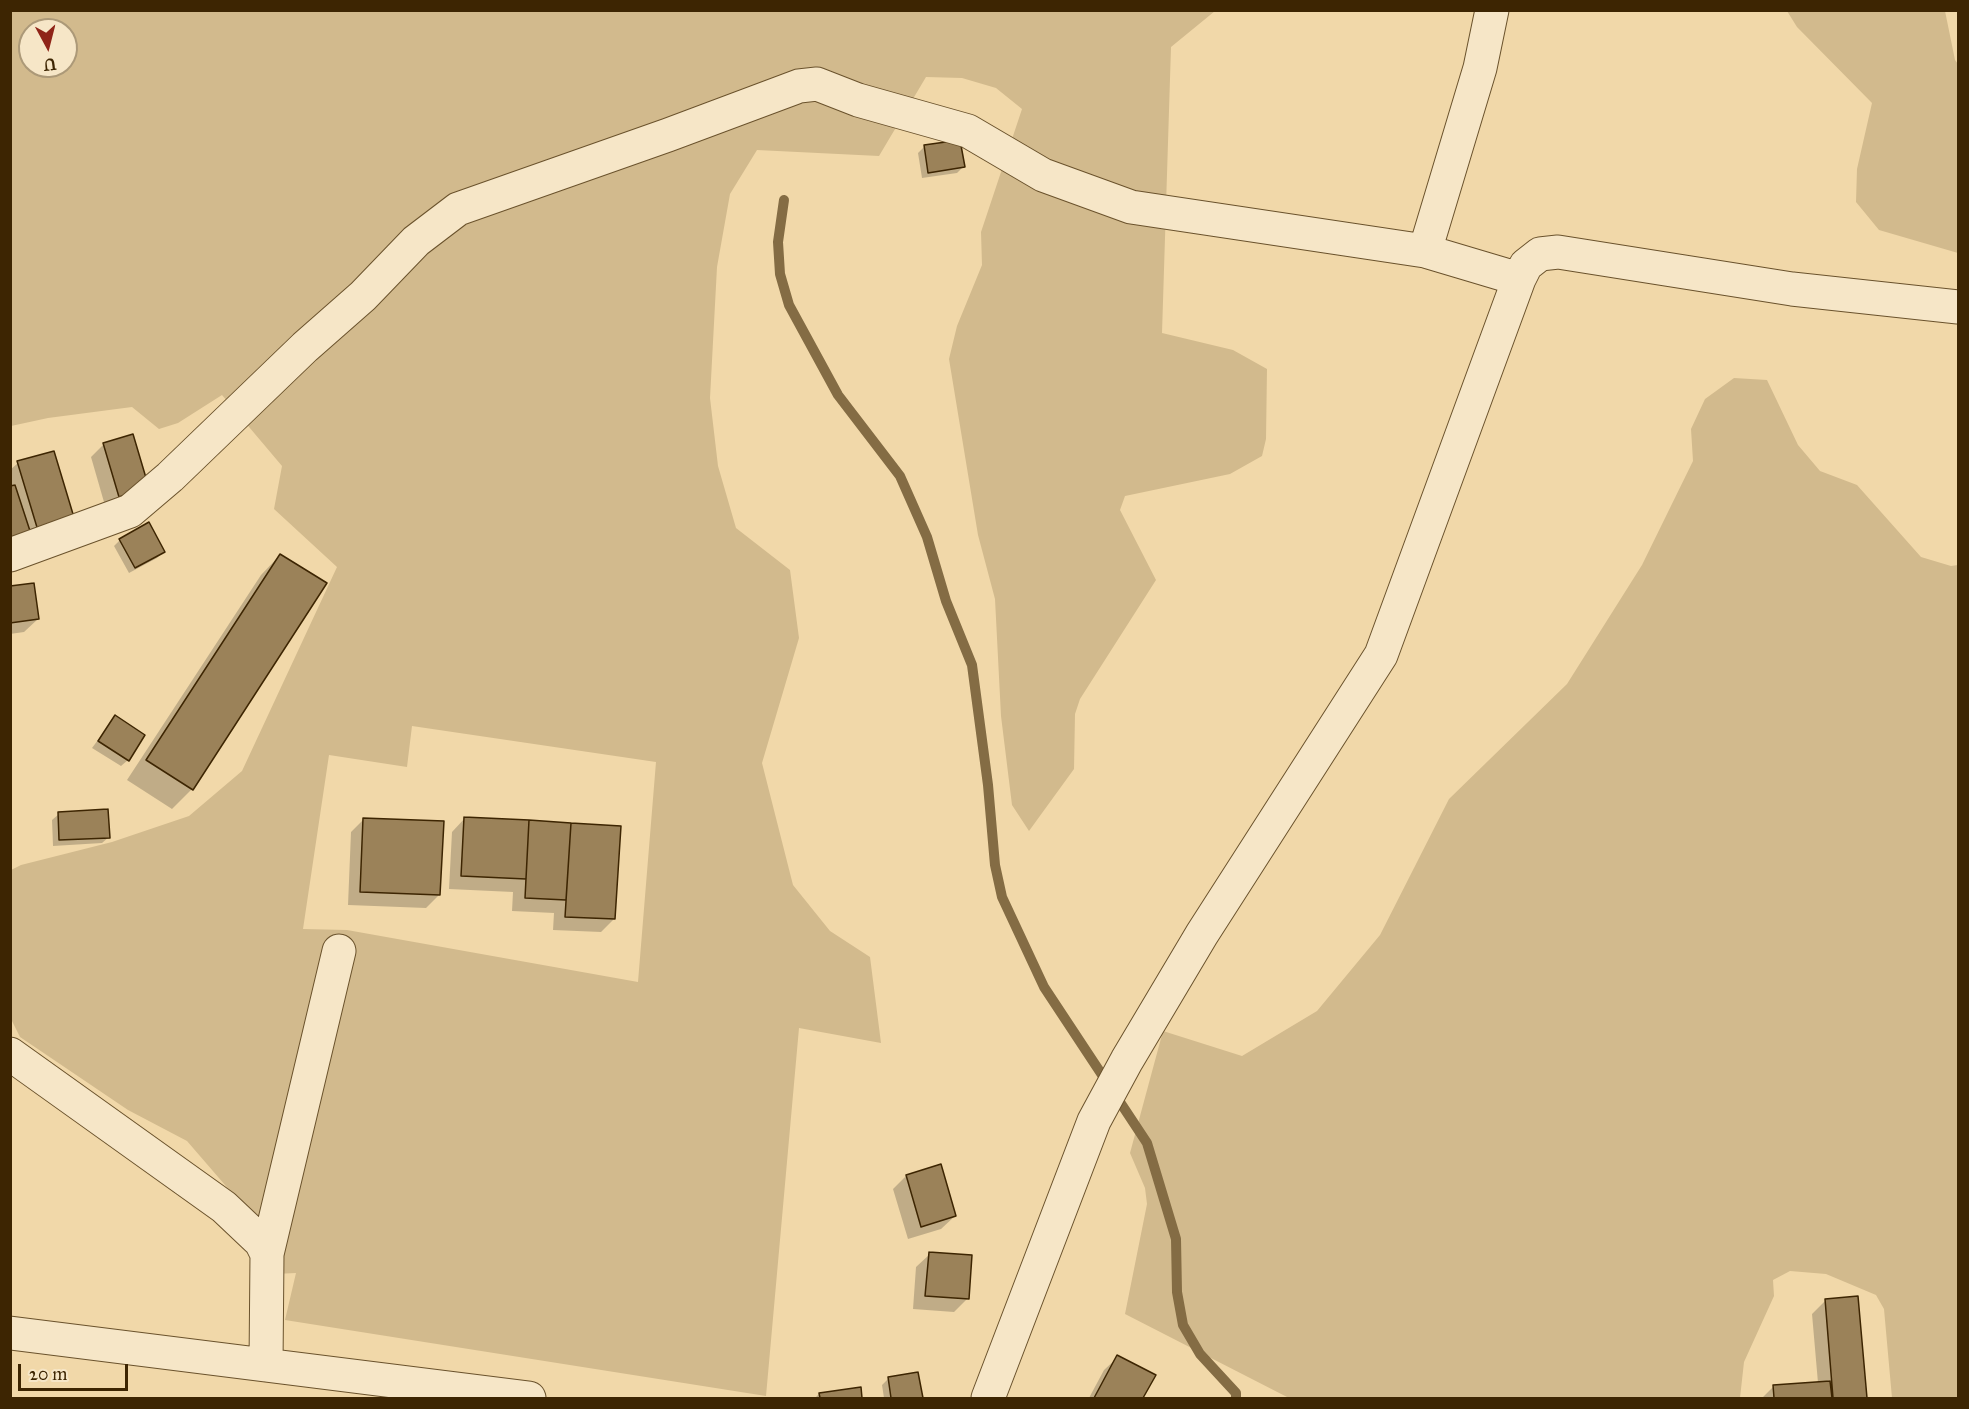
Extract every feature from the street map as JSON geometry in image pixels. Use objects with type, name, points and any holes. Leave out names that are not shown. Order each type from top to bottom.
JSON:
[{"type":"street","points":[[1425,251],[1480,68],[1492,10]]},
{"type":"street","points":[[10,555],[130,511],[170,477],[305,347],[363,296],[416,241],[458,209],[799,86],[817,84],[858,100],[968,131],[1043,175],[1131,207],[1425,251],[1519,279]]},
{"type":"street","points":[[988,1398],[1094,1121],[1202,934],[1381,655],[1526,265],[1540,254],[1558,252],[1792,289],[1959,307]]},
{"type":"street","points":[[266,1365],[267,1254],[339,951]]},
{"type":"street","points":[[10,1054],[224,1207],[261,1242],[267,1254]]},
{"type":"street","points":[[10,1333],[529,1398]]},
{"type":"shaded area","points":[[11,11],[1215,11],[1171,47],[1162,333],[1233,350],[1267,369],[1266,439],[1262,456],[1230,474],[1125,496],[1120,510],[1156,580],[1080,699],[1075,714],[1074,769],[1029,831],[1012,805],[1001,716],[995,599],[978,535],[949,359],[957,326],[982,265],[981,232],[1022,109],[996,88],[962,78],[926,77],[879,156],[757,150],[730,194],[717,267],[710,398],[718,466],[736,528],[790,570],[799,638],[762,763],[793,885],[830,931],[870,957],[881,1043],[799,1028],[766,1396],[285,1320],[296,1273],[275,1274],[244,1207],[187,1141],[128,1110],[20,1037],[11,1019],[11,870],[21,865],[112,842],[189,816],[242,771],[337,567],[274,509],[282,466],[222,395],[178,423],[159,429],[132,407],[48,418],[11,426]],"holes":[[[412,726],[656,762],[638,982],[347,930],[303,929],[329,755],[407,767]]]},
{"type":"shaded area","points":[[1787,11],[1945,11],[1955,60],[1958,64],[1958,253],[1879,230],[1856,202],[1857,169],[1872,103],[1797,27]]},
{"type":"shaded area","points":[[1734,378],[1767,380],[1798,445],[1820,471],[1857,485],[1921,557],[1951,566],[1958,565],[1958,1398],[1892,1398],[1884,1309],[1876,1295],[1826,1274],[1790,1271],[1773,1280],[1774,1296],[1744,1362],[1740,1398],[1289,1398],[1125,1314],[1147,1204],[1145,1188],[1130,1153],[1163,1031],[1242,1056],[1317,1011],[1380,935],[1449,799],[1567,684],[1642,565],[1693,461],[1691,429],[1705,399]]},
{"type":"building","points":[[960,140],[965,167],[928,173],[924,145]]},
{"type":"building","points":[[133,434],[149,488],[119,497],[103,443]]},
{"type":"building","points":[[54,451],[76,524],[39,534],[17,461]]},
{"type":"building","points":[[15,485],[32,537],[10,543],[10,486]]},
{"type":"building","points":[[149,522],[165,552],[135,568],[119,539]]},
{"type":"building","points":[[280,554],[327,583],[193,790],[146,760]]},
{"type":"building","points":[[34,583],[39,619],[10,623],[10,586]]},
{"type":"building","points":[[115,715],[145,735],[129,761],[98,741]]},
{"type":"building","points":[[108,809],[110,838],[59,840],[58,812]]},
{"type":"building","points":[[464,817],[529,820],[526,879],[461,876]]},
{"type":"building","points":[[363,818],[444,821],[440,895],[360,892]]},
{"type":"building","points":[[529,820],[571,823],[566,900],[525,898]]},
{"type":"building","points":[[571,823],[621,826],[615,919],[565,917]]},
{"type":"building","points":[[941,1164],[956,1216],[921,1227],[906,1175]]},
{"type":"building","points":[[929,1252],[972,1255],[969,1299],[925,1296]]},
{"type":"building","points":[[1858,1296],[1867,1398],[1833,1398],[1825,1299]]},
{"type":"building","points":[[1117,1355],[1156,1375],[1143,1398],[1094,1398]]},
{"type":"building","points":[[918,1372],[923,1398],[891,1398],[888,1377]]},
{"type":"building","points":[[1830,1381],[1832,1398],[1774,1398],[1773,1385]]},
{"type":"building","points":[[861,1387],[862,1398],[820,1398],[819,1393]]},
{"type":"waterway","points":[[784,200],[778,242],[780,274],[789,305],[838,395],[900,476],[927,537],[946,601],[972,665],[988,785],[995,865],[1002,897],[1044,987],[1147,1143],[1176,1239],[1177,1292],[1183,1325],[1200,1354],[1236,1393],[1236,1398]]}]
